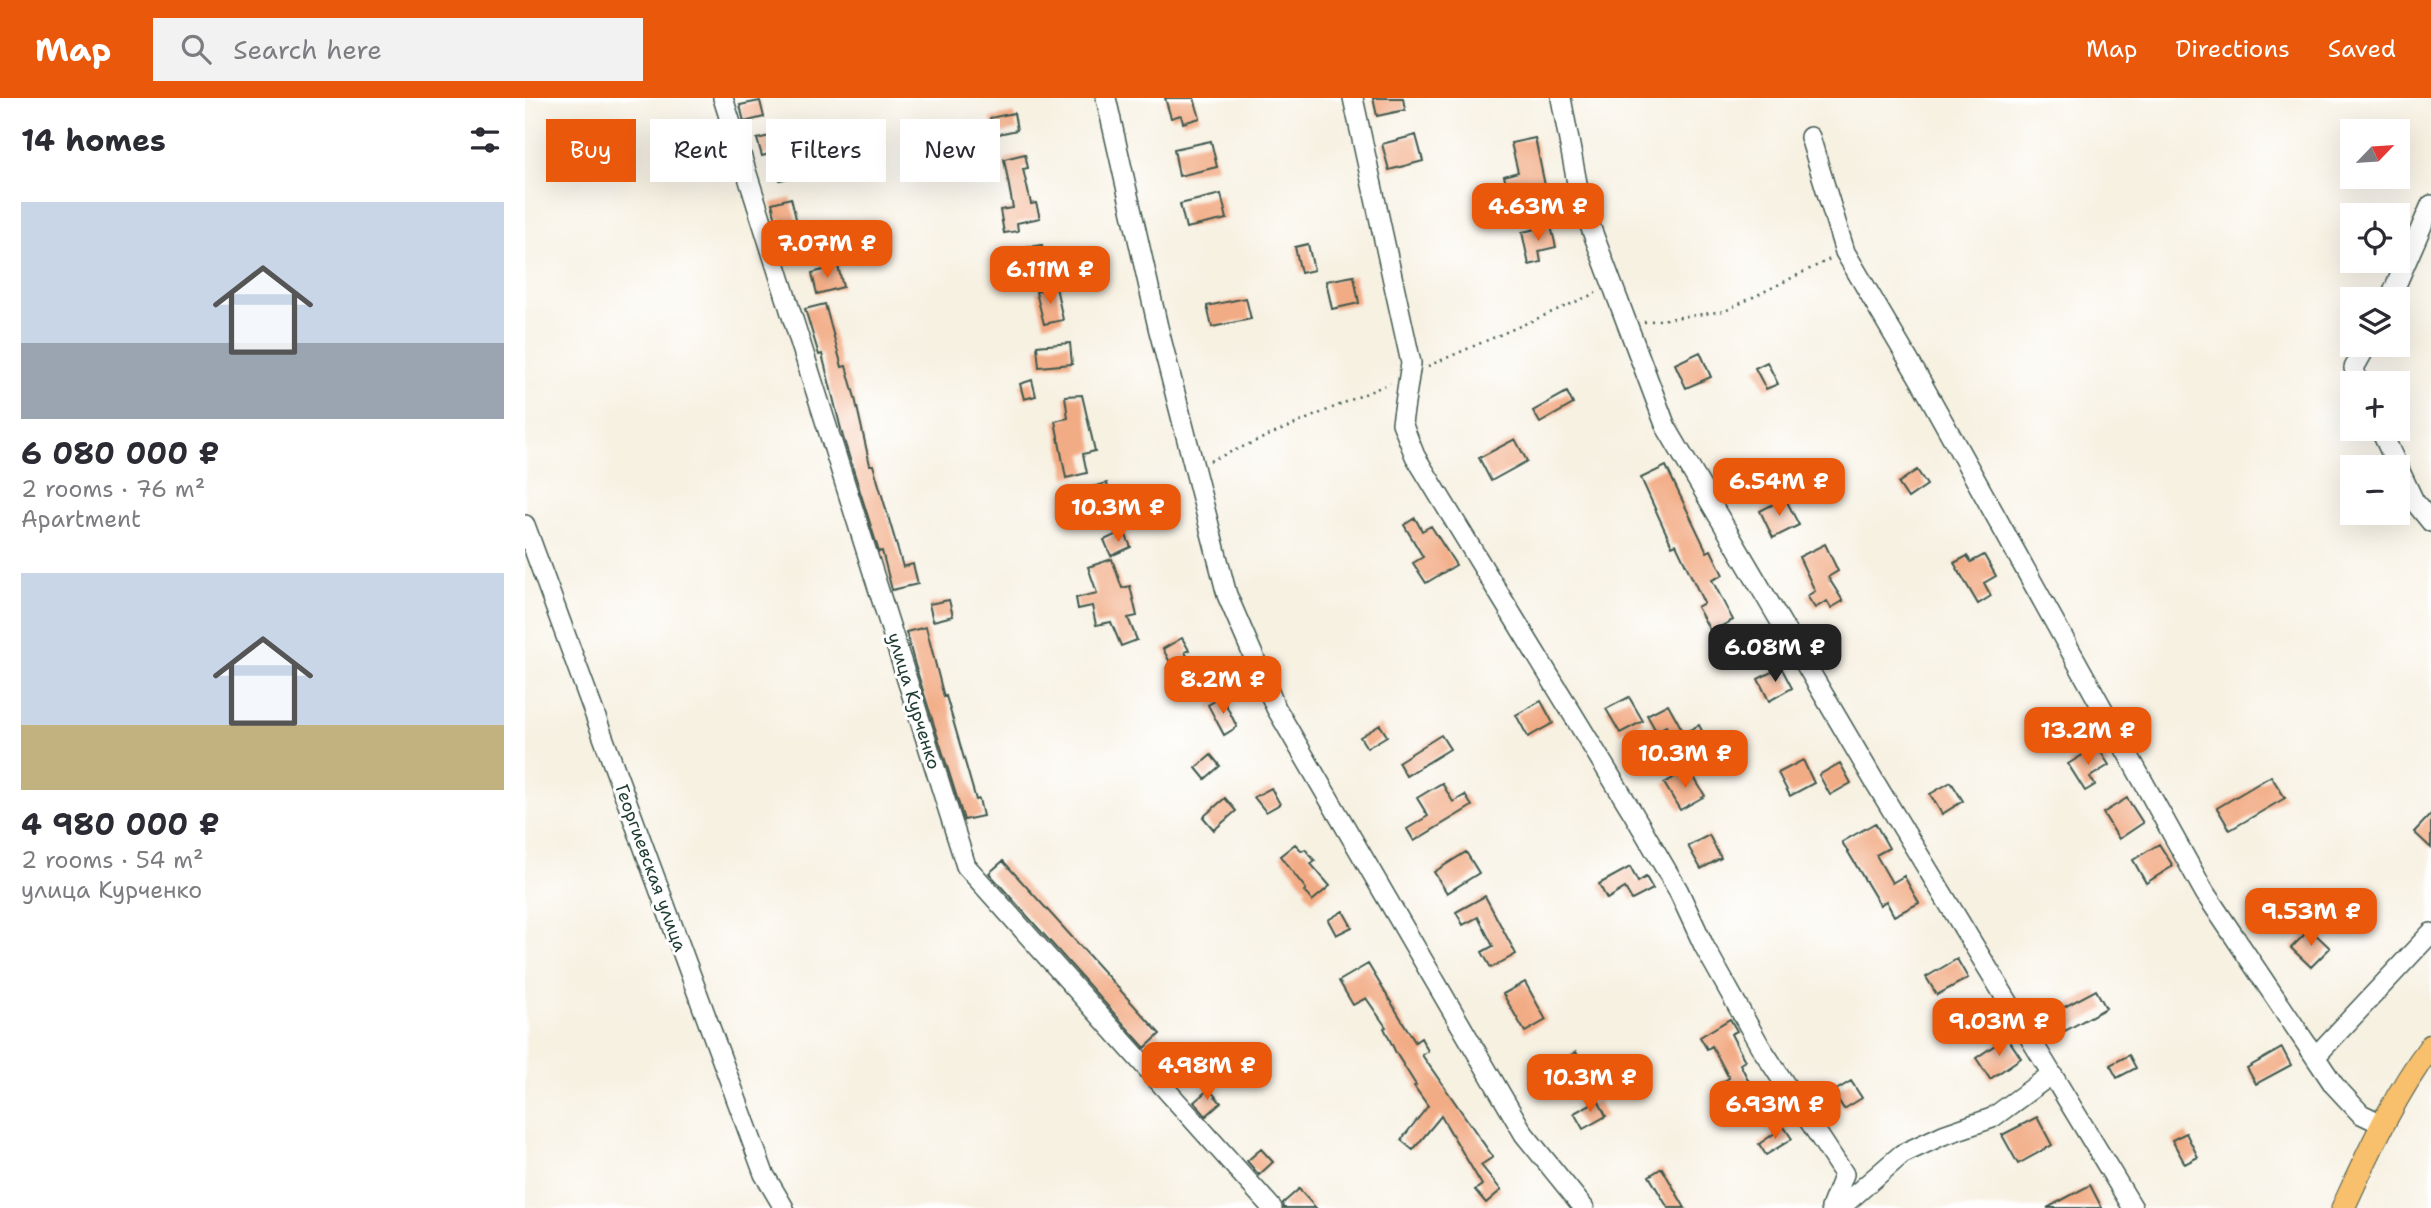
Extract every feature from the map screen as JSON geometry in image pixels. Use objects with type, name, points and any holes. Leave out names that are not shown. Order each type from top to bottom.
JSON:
[{"type":"main road","points":[[2343,1208],[2382,1124],[2416,1065],[2431,1045]]},
{"type":"street","name":"улица Курченко","points":[[723,98],[966,866],[1272,1208]]},
{"type":"street","points":[[1106,98],[1158,327],[1227,595],[1276,708],[1496,1087],[1524,1134],[1584,1208]]},
{"type":"street","points":[[1353,98],[1411,363],[1402,423],[1415,456],[1646,835],[1760,1046],[1843,1174],[1831,1208]]},
{"type":"street","points":[[1561,98],[1580,199],[1666,427],[1877,784],[2133,1208]]},
{"type":"street","points":[[1810,137],[1845,251],[1919,378],[2205,892],[2334,1086],[2361,1114],[2382,1124]]},
{"type":"street","points":[[2395,287],[2431,205]]},
{"type":"street","points":[[2386,441],[2414,500],[2431,522]]},
{"type":"street","name":"Георгиевская улица","points":[[525,525],[764,1174],[784,1208]]},
{"type":"street","points":[[2315,1057],[2431,933]]},
{"type":"street","points":[[1840,1208],[1902,1154],[1943,1135],[1992,1118],[2052,1074]]},
{"type":"path","points":[[1626,325],[1725,311],[1845,251]]},
{"type":"building","points":[[1165,98],[1194,98],[1200,118],[1183,123],[1181,115],[1171,118]]},
{"type":"building","points":[[1373,98],[1403,98],[1405,110],[1377,116]]},
{"type":"building","points":[[760,101],[764,117],[743,119],[740,105]]},
{"type":"building","points":[[1014,113],[1017,130],[1000,134],[1000,119],[990,118]]},
{"type":"building","points":[[1416,135],[1423,161],[1389,170],[1382,144]]},
{"type":"building","points":[[766,137],[766,155],[762,156],[757,139]]},
{"type":"building","points":[[1535,138],[1547,195],[1511,204],[1504,176],[1518,172],[1511,143]]},
{"type":"building","points":[[1211,141],[1217,167],[1179,176],[1174,149]]},
{"type":"building","points":[[1025,154],[1028,168],[1023,169],[1031,204],[1036,203],[1040,218],[1017,223],[1018,231],[1004,233],[1000,210],[1013,208],[1004,159]]},
{"type":"building","points":[[1221,194],[1227,219],[1186,228],[1180,204]]},
{"type":"building","points":[[791,198],[800,235],[805,234],[809,251],[790,255],[781,219],[776,220],[772,203]]},
{"type":"building","points":[[1551,226],[1556,247],[1539,251],[1541,262],[1529,265],[1522,232]]},
{"type":"building","points":[[1308,244],[1314,270],[1301,273],[1295,247]]},
{"type":"building","points":[[1042,245],[1045,262],[1026,265],[1023,248]]},
{"type":"building","points":[[838,266],[843,287],[817,294],[812,273]]},
{"type":"building","points":[[1354,276],[1359,303],[1332,309],[1326,281]]},
{"type":"building","points":[[1056,287],[1063,320],[1044,324],[1036,292]]},
{"type":"building","points":[[1246,298],[1251,319],[1212,327],[1207,306]]},
{"type":"building","points":[[825,304],[842,367],[846,366],[855,398],[870,465],[873,465],[903,567],[913,564],[918,584],[892,590],[882,551],[879,552],[843,437],[822,354],[819,355],[805,309]]},
{"type":"building","points":[[1070,343],[1072,364],[1039,367],[1037,346]]},
{"type":"building","points":[[1700,352],[1711,377],[1686,388],[1675,364]]},
{"type":"building","points":[[1767,362],[1778,384],[1766,389],[1755,368]]},
{"type":"building","points":[[1032,380],[1036,396],[1024,399],[1020,384]]},
{"type":"building","points":[[1567,392],[1573,404],[1540,423],[1533,411]]},
{"type":"building","points":[[1082,395],[1095,451],[1083,454],[1087,473],[1066,478],[1055,421],[1068,418],[1065,396]]},
{"type":"building","points":[[1515,439],[1527,461],[1491,481],[1479,458]]},
{"type":"building","points":[[1666,466],[1707,552],[1711,550],[1723,575],[1712,580],[1733,620],[1711,632],[1697,607],[1704,603],[1676,544],[1672,546],[1641,478]]},
{"type":"building","points":[[1917,470],[1927,485],[1908,498],[1898,483]]},
{"type":"building","points":[[1107,483],[1114,515],[1094,520],[1089,501],[1085,502],[1081,490]]},
{"type":"building","points":[[1785,498],[1799,525],[1773,538],[1760,511]]},
{"type":"building","points":[[1415,518],[1422,531],[1431,526],[1456,565],[1426,583],[1413,563],[1423,557],[1404,525]]},
{"type":"building","points":[[1124,531],[1131,547],[1111,556],[1104,540]]},
{"type":"building","points":[[1825,544],[1838,571],[1828,577],[1843,601],[1831,608],[1827,601],[1815,608],[1807,596],[1815,591],[1799,557]]},
{"type":"building","points":[[1984,555],[1996,576],[1984,583],[1991,596],[1978,604],[1954,563],[1967,556],[1971,562]]},
{"type":"building","points":[[1112,559],[1122,588],[1130,586],[1137,616],[1128,618],[1137,640],[1121,646],[1111,622],[1096,625],[1092,606],[1078,609],[1076,598],[1097,593],[1088,567]]},
{"type":"building","points":[[949,600],[953,616],[933,621],[929,604]]},
{"type":"building","points":[[926,627],[944,697],[946,696],[983,816],[964,820],[915,665],[906,632]]},
{"type":"building","points":[[1182,638],[1189,650],[1185,652],[1195,673],[1175,683],[1167,668],[1172,666],[1163,649]]},
{"type":"building","points":[[1781,667],[1792,688],[1769,701],[1758,679]]},
{"type":"building","points":[[1222,697],[1237,727],[1224,735],[1208,705]]},
{"type":"building","points":[[1629,697],[1643,721],[1620,733],[1606,709]]},
{"type":"building","points":[[1541,701],[1553,723],[1528,737],[1516,715]]},
{"type":"building","points":[[1668,704],[1684,733],[1699,725],[1712,750],[1686,764],[1666,726],[1656,731],[1647,715]]},
{"type":"building","points":[[1380,725],[1387,736],[1367,748],[1360,737]]},
{"type":"building","points":[[1441,735],[1450,749],[1406,776],[1398,762]]},
{"type":"building","points":[[2097,746],[2109,765],[2090,777],[2095,785],[2085,791],[2068,764]]},
{"type":"building","points":[[1211,755],[1220,766],[1205,779],[1196,768]]},
{"type":"building","points":[[1803,760],[1814,783],[1790,796],[1778,773]]},
{"type":"building","points":[[1840,763],[1851,783],[1830,795],[1819,775]]},
{"type":"building","points":[[1689,769],[1705,796],[1680,810],[1664,783]]},
{"type":"building","points":[[2271,776],[2285,798],[2230,830],[2217,808]]},
{"type":"building","points":[[1951,782],[1963,801],[1942,814],[1930,794]]},
{"type":"building","points":[[1442,783],[1453,802],[1465,795],[1472,806],[1414,841],[1407,829],[1428,816],[1417,798]]},
{"type":"building","points":[[1271,788],[1280,804],[1266,812],[1254,797]]},
{"type":"building","points":[[1225,798],[1236,811],[1214,830],[1203,817]]},
{"type":"building","points":[[2127,798],[2143,823],[2119,839],[2103,813]]},
{"type":"building","points":[[2431,814],[2431,848],[2414,832]]},
{"type":"building","points":[[1875,823],[1889,848],[1876,855],[1892,883],[1904,876],[1919,903],[1894,916],[1886,901],[1880,905],[1842,842]]},
{"type":"building","points":[[1709,835],[1721,858],[1701,869],[1688,846]]},
{"type":"building","points":[[1295,844],[1302,851],[1305,849],[1315,861],[1311,864],[1330,886],[1312,901],[1280,856]]},
{"type":"building","points":[[2159,844],[2173,866],[2146,883],[2133,860]]},
{"type":"building","points":[[1466,852],[1479,873],[1447,893],[1434,872]]},
{"type":"building","points":[[1003,861],[1160,1034],[1145,1048],[989,873]]},
{"type":"building","points":[[1630,867],[1638,882],[1646,877],[1653,889],[1632,900],[1625,888],[1607,899],[1599,884]]},
{"type":"building","points":[[1485,896],[1516,954],[1491,968],[1482,952],[1493,946],[1478,917],[1463,925],[1456,912]]},
{"type":"building","points":[[1343,911],[1352,927],[1336,935],[1328,920]]},
{"type":"building","points":[[2310,929],[2330,948],[2311,967],[2291,948]]},
{"type":"building","points":[[1957,959],[1968,978],[1937,995],[1926,977]]},
{"type":"building","points":[[1368,964],[1415,1042],[1421,1038],[1428,1051],[1422,1055],[1493,1157],[1481,1165],[1501,1190],[1486,1203],[1475,1190],[1482,1185],[1441,1116],[1413,1150],[1401,1140],[1428,1106],[1396,1053],[1384,1028],[1386,1027],[1366,998],[1353,1005],[1339,981]]},
{"type":"building","points":[[1525,982],[1546,1020],[1525,1032],[1503,994]]},
{"type":"building","points":[[2096,990],[2106,1008],[2065,1031],[2055,1012]]},
{"type":"building","points":[[1730,1019],[1737,1031],[1731,1034],[1745,1061],[1740,1064],[1754,1091],[1729,1104],[1719,1084],[1729,1078],[1712,1046],[1707,1049],[1700,1037]]},
{"type":"building","points":[[2007,1037],[2021,1058],[1990,1079],[1976,1058]]},
{"type":"building","points":[[2282,1048],[2291,1065],[2256,1084],[2247,1068]]},
{"type":"building","points":[[1576,1052],[1586,1070],[1558,1085],[1549,1068]]},
{"type":"building","points":[[2129,1055],[2136,1068],[2117,1078],[2110,1065]]},
{"type":"building","points":[[1851,1081],[1862,1098],[1844,1109],[1833,1092]]},
{"type":"building","points":[[1209,1089],[1221,1103],[1206,1116],[1194,1102]]},
{"type":"building","points":[[1598,1100],[1606,1116],[1583,1129],[1574,1113]]},
{"type":"building","points":[[2037,1117],[2052,1145],[2018,1164],[2002,1135]]},
{"type":"building","points":[[1784,1127],[1792,1139],[1766,1155],[1759,1144]]},
{"type":"building","points":[[2186,1133],[2198,1157],[2185,1164],[2172,1140]]},
{"type":"building","points":[[1261,1149],[1273,1162],[1259,1175],[1247,1161]]},
{"type":"building","points":[[1662,1168],[1685,1208],[1668,1208],[1649,1176]]},
{"type":"building","points":[[2090,1185],[2102,1208],[2047,1208]]},
{"type":"building","points":[[1299,1189],[1316,1208],[1284,1208],[1283,1203]]}]
